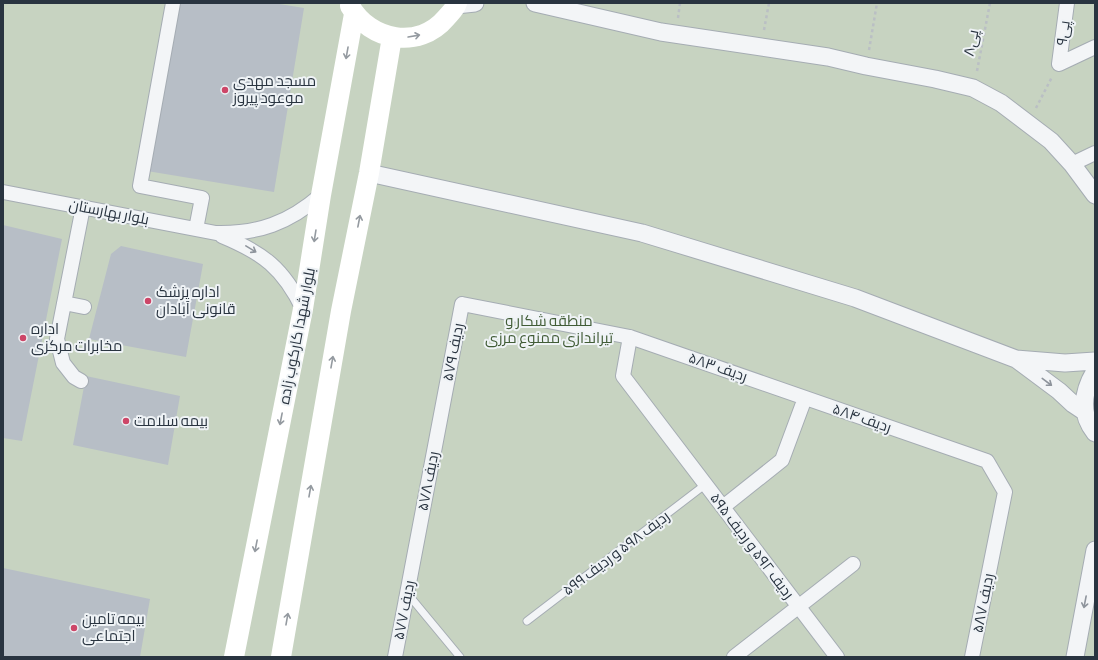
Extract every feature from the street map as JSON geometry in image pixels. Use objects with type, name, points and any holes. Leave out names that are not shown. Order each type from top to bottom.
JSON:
[{"type":"main road","points":[[351,9],[365,25],[377,33],[392,38],[417,37],[440,25],[463,4]]},
{"type":"main road","name":"بلوار شهدا کارکوب زاده","points":[[234,657],[303,309],[351,9]]},
{"type":"main road","points":[[281,657],[341,310],[369,173],[392,38]]},
{"type":"street","points":[[173,3],[140,186],[202,198],[196,229]]},
{"type":"street","points":[[535,3],[661,32],[828,57],[973,88],[1001,103],[1051,141],[1072,164],[1095,195]]},
{"type":"street","name":"پی۹","points":[[1059,64],[1068,3]]},
{"type":"street","points":[[1059,64],[1095,47]]},
{"type":"street","points":[[1072,164],[1095,153]]},
{"type":"street","points":[[369,173],[642,232],[855,298],[1016,359],[1059,391],[1072,404],[1085,412]]},
{"type":"street","name":"بلوار بهارستان","points":[[3,192],[216,233]]},
{"type":"street","points":[[216,233],[232,234],[264,228],[295,215],[321,196]]},
{"type":"street","points":[[81,381],[74,377],[62,363],[57,339],[83,207]]},
{"type":"street","points":[[216,233],[242,244],[268,260],[288,283],[303,309]]},
{"type":"street","points":[[64,303],[84,307]]},
{"type":"street","name":"ردیف ۵۸۳","points":[[462,304],[630,337],[805,398]]},
{"type":"street","name":"ردیف ۵۷۹","points":[[444,399],[462,304]]},
{"type":"street","name":"ردیف ۵۹۲ و ردیف ۵۹۵","points":[[630,337],[623,376],[837,657]]},
{"type":"street","points":[[1016,359],[1065,363],[1095,361]]},
{"type":"street","points":[[1095,371],[1088,383],[1084,397],[1085,412],[1090,427],[1095,433]]},
{"type":"street","points":[[723,507],[782,460],[805,398]]},
{"type":"street","name":"ردیف ۵۸۴","points":[[805,398],[987,461]]},
{"type":"street","name":"ردیف ۵۷۸","points":[[413,564],[444,399]]},
{"type":"street","name":"ردیف ۵۸۷","points":[[972,657],[1005,492],[987,461]]},
{"type":"street","points":[[1075,657],[1095,550]]},
{"type":"street","name":"ردیف ۵۷۷","points":[[395,657],[413,564]]},
{"type":"street","points":[[734,657],[853,564]]},
{"type":"lane","name":"ردیف ۵۹۸ و ردیف ۵۹۹","points":[[527,621],[706,484]]},
{"type":"lane","points":[[407,593],[460,657]]},
{"type":"path","points":[[762,47],[769,3]]},
{"type":"path","points":[[866,66],[877,3]]},
{"type":"path","name":"پی۸","points":[[973,88],[990,3]]},
{"type":"path","points":[[1028,123],[1059,64]]},
{"type":"green space","name":"منطقه شکار و تیراندازی ممنوع مرزی","points":[[3,3],[1095,3],[1095,657],[3,657]]},
{"type":"building","name":"مسجد مهدی موعود پیروز","points":[[174,3],[273,3],[304,8],[274,192],[147,171]]},
{"type":"building","name":"اداره مخابرات مرکزی","points":[[3,225],[62,239],[22,441],[3,438]]},
{"type":"building","name":"اداره پزشک قانونی آبادان","points":[[121,246],[203,264],[186,357],[89,339],[111,254]]},
{"type":"building","name":"بیمه سلامت","points":[[86,376],[180,396],[168,465],[73,445]]},
{"type":"building","name":"بیمه تامین اجتماعی","points":[[3,568],[150,599],[140,657],[3,657]]},
{"type":"place","name":"مسجد مهدی موعود پیروز","points":[[225,90]]},
{"type":"place","name":"اداره پزشک قانونی آبادان","points":[[148,301]]},
{"type":"place","name":"اداره مخابرات مرکزی","points":[[23,338]]},
{"type":"place","name":"بیمه سلامت","points":[[126,421]]},
{"type":"place","name":"بیمه تامین اجتماعی","points":[[74,628]]}]
